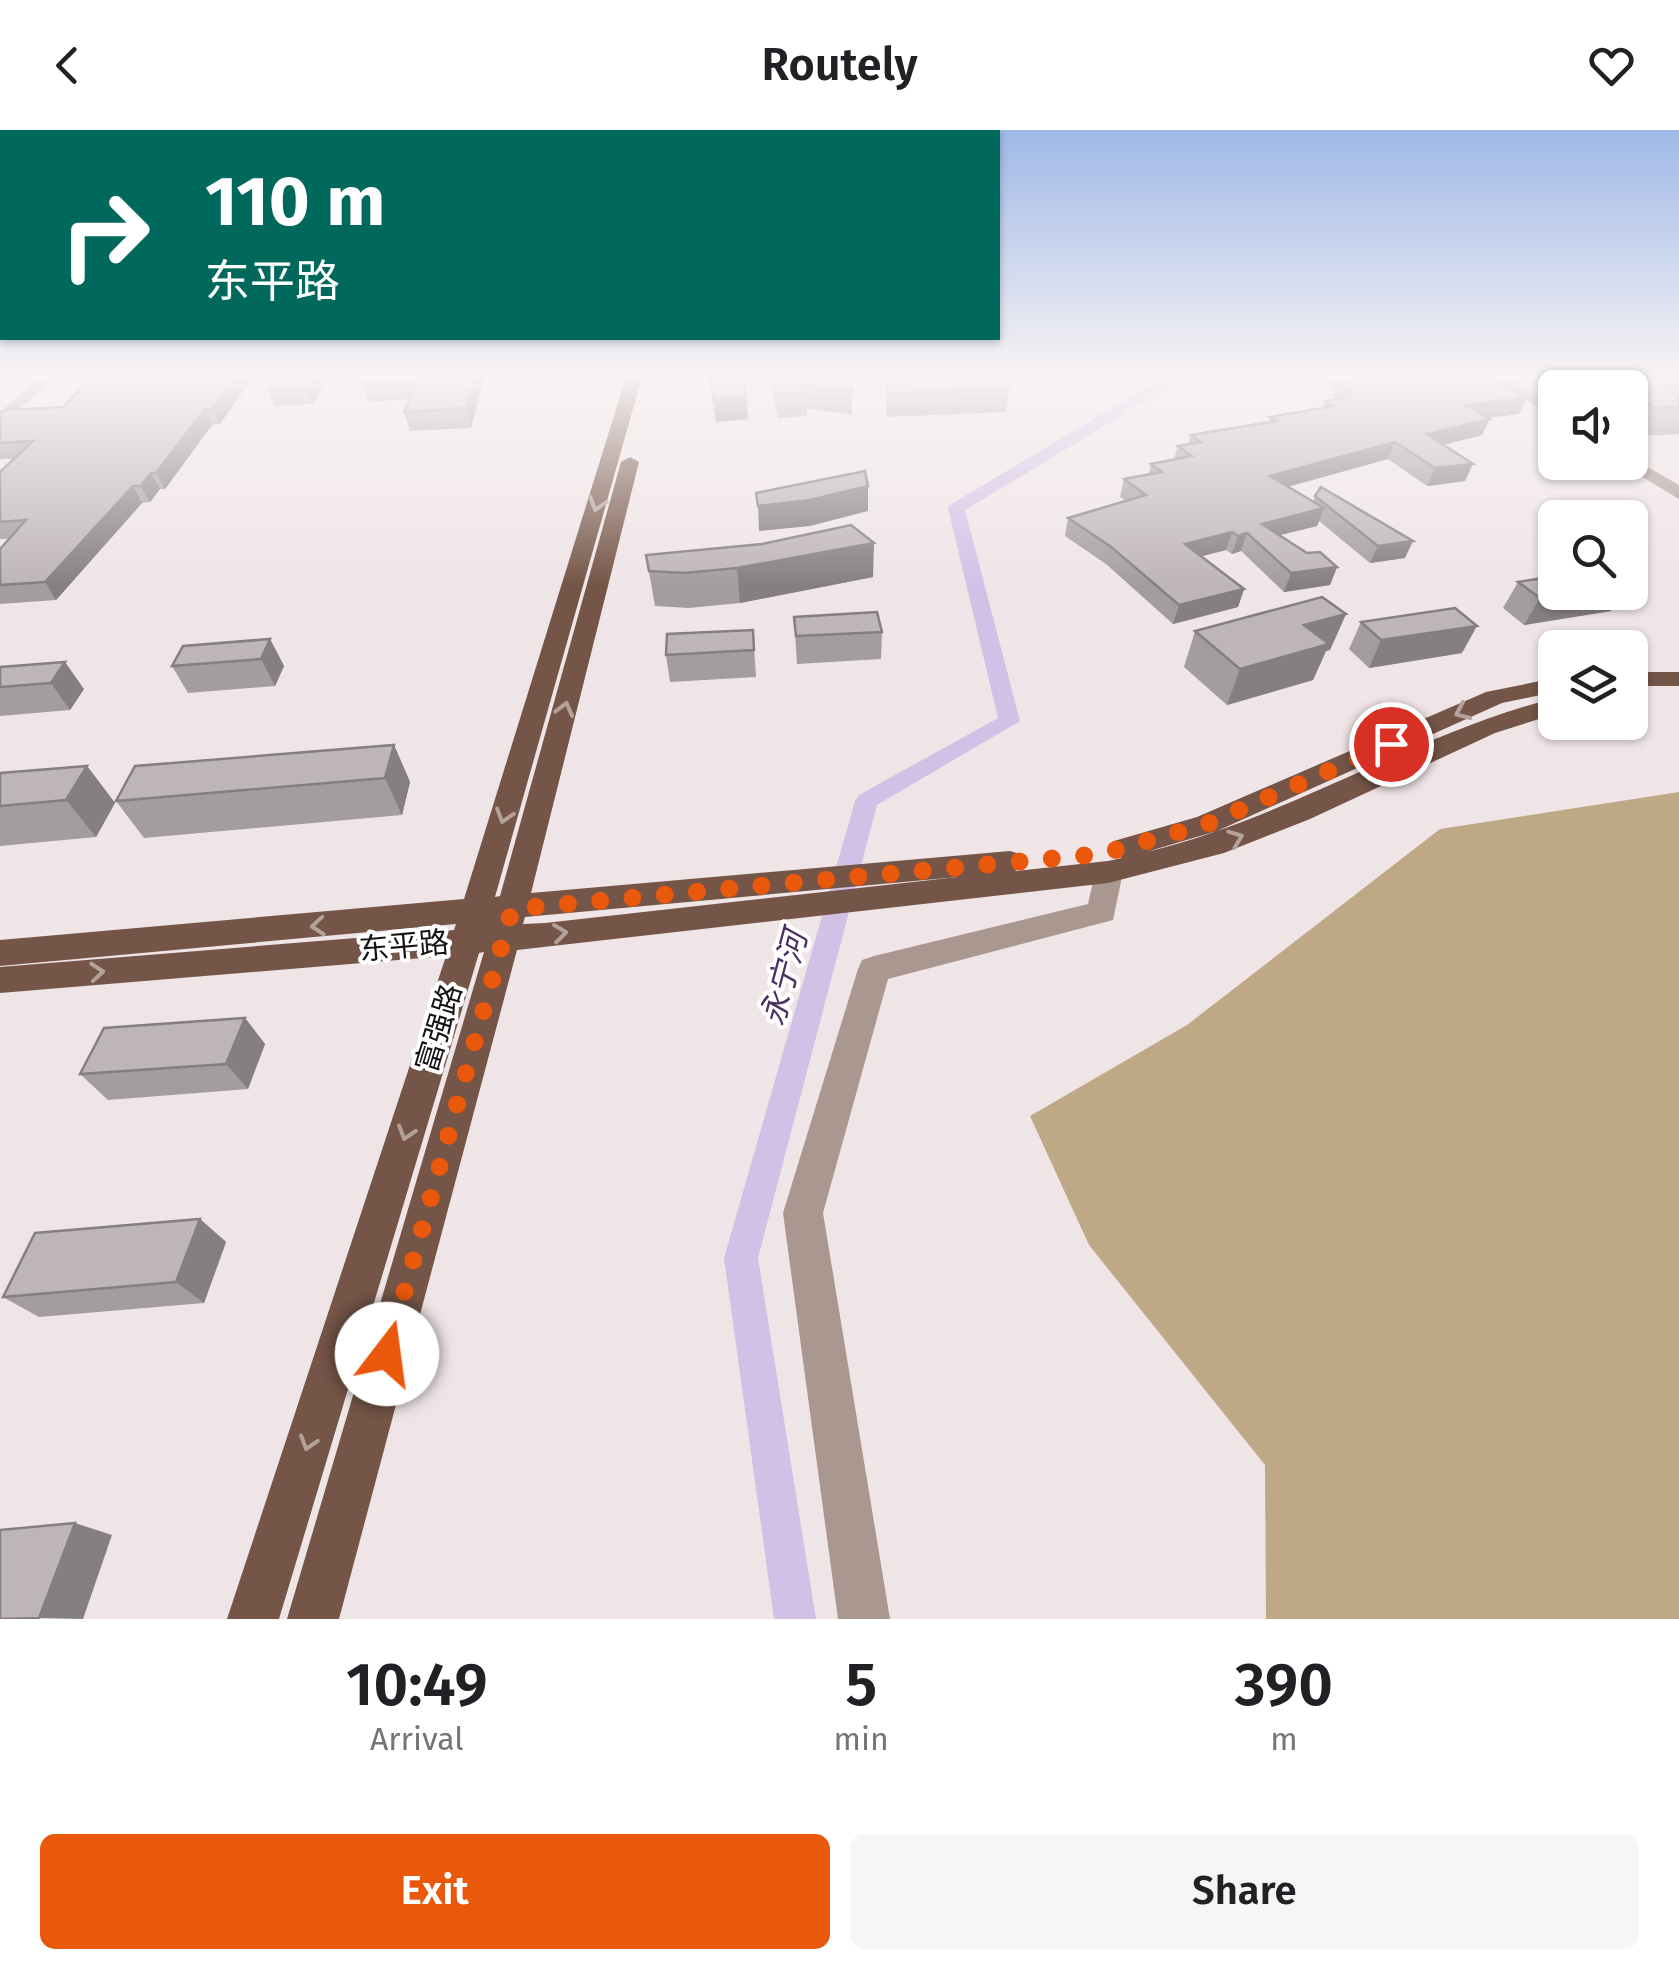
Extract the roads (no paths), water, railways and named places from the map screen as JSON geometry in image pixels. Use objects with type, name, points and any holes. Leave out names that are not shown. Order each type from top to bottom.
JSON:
[{"type":"main road","name":"富强路","points":[[313,1619],[489,925],[616,446]]},
{"type":"main road","name":"富强路","points":[[253,1619],[489,925],[631,446]]},
{"type":"main road","points":[[1648,679],[1679,679]]},
{"type":"main road","name":"东平路","points":[[938,880],[1101,854],[1207,824],[1495,698],[1538,689]]},
{"type":"main road","points":[[1648,695],[1679,694]]},
{"type":"main road","name":"东平路","points":[[0,980],[753,897],[938,880],[1108,872],[1214,846],[1300,812],[1486,727],[1538,711]]},
{"type":"main road","name":"东平路","points":[[0,953],[489,925]]},
{"type":"street","points":[[1648,466],[1677,488]]},
{"type":"street","points":[[1648,472],[1677,488]]},
{"type":"street","points":[[864,1619],[802,1213],[874,969],[1102,912],[1108,872]]},
{"type":"waterway","name":"永宁河","points":[[795,1619],[741,1258],[867,801],[1009,721],[956,508],[1061,446]]}]
